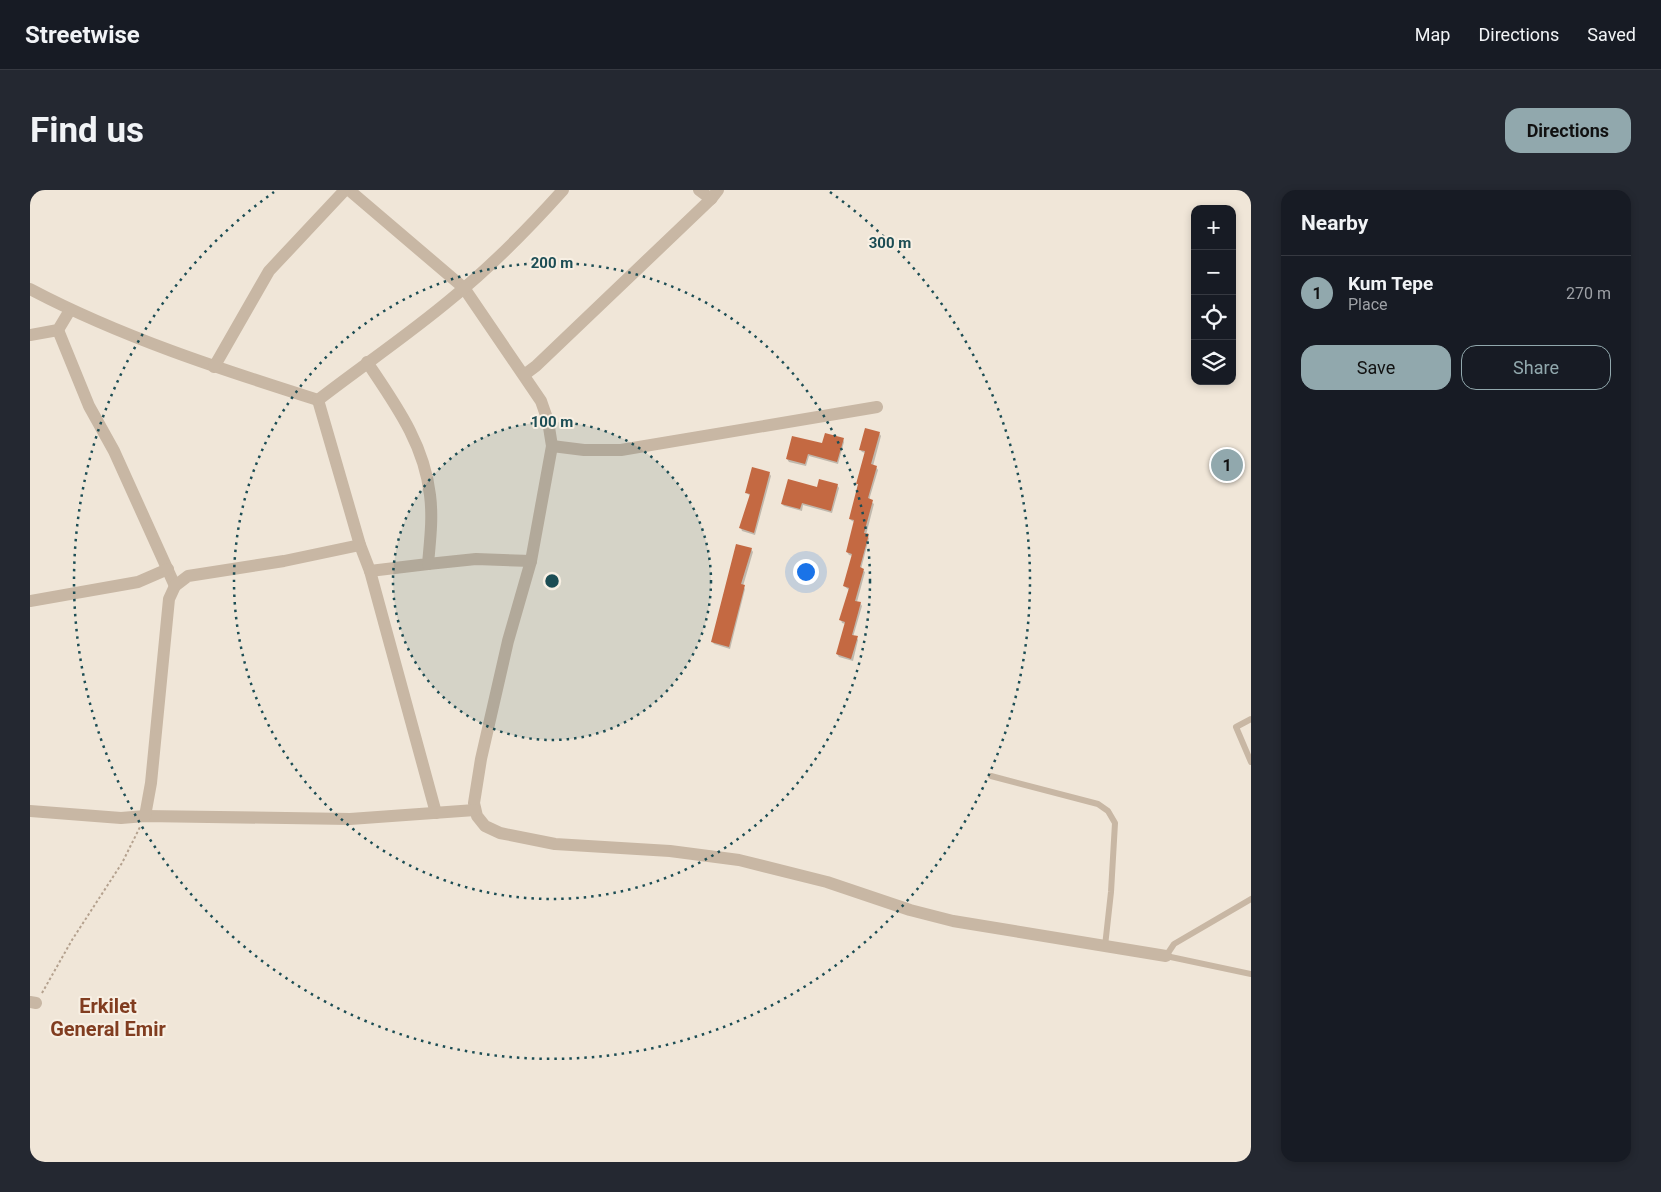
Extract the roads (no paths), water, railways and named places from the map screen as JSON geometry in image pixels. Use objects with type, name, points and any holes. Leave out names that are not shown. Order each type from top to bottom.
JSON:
[{"type":"street","points":[[214,367],[269,270],[345,190]]},
{"type":"street","points":[[349,190],[464,288],[541,400],[551,434],[552,446],[531,561],[508,641],[489,719],[477,781],[475,810],[481,822],[489,830],[555,844],[670,851],[739,860],[811,878],[910,910],[953,921],[1166,956]]},
{"type":"street","points":[[318,400],[423,322],[464,288],[508,248],[563,190]]},
{"type":"street","points":[[699,190],[714,194]]},
{"type":"street","points":[[524,375],[536,366],[714,194]]},
{"type":"street","points":[[30,289],[70,310],[214,367],[318,400]]},
{"type":"street","points":[[30,335],[58,330],[70,310]]},
{"type":"street","points":[[58,330],[89,406],[114,451],[175,586]]},
{"type":"street","points":[[367,362],[412,431],[423,460],[428,477],[432,514],[428,564]]},
{"type":"street","points":[[318,400],[360,545],[370,571],[436,813]]},
{"type":"street","points":[[552,446],[584,450],[621,450],[877,407]]},
{"type":"street","points":[[145,816],[151,783],[169,599],[175,586],[188,576],[284,561],[360,545]]},
{"type":"street","points":[[370,571],[476,560],[531,561]]},
{"type":"street","points":[[30,601],[138,582],[168,569]]},
{"type":"street","points":[[30,811],[121,818],[145,816],[350,819],[475,810]]},
{"type":"lane","points":[[1251,719],[1236,728],[1251,762]]},
{"type":"lane","points":[[991,776],[1098,804],[1111,815],[1115,823],[1112,892],[1105,947]]},
{"type":"lane","points":[[1251,900],[1174,944],[1166,956],[1251,974]]},
{"type":"place","name":"Kum Tepe","points":[[1227,465]]},
{"type":"district","name":"Erkilet General Emir","points":[[108,1018]]}]
